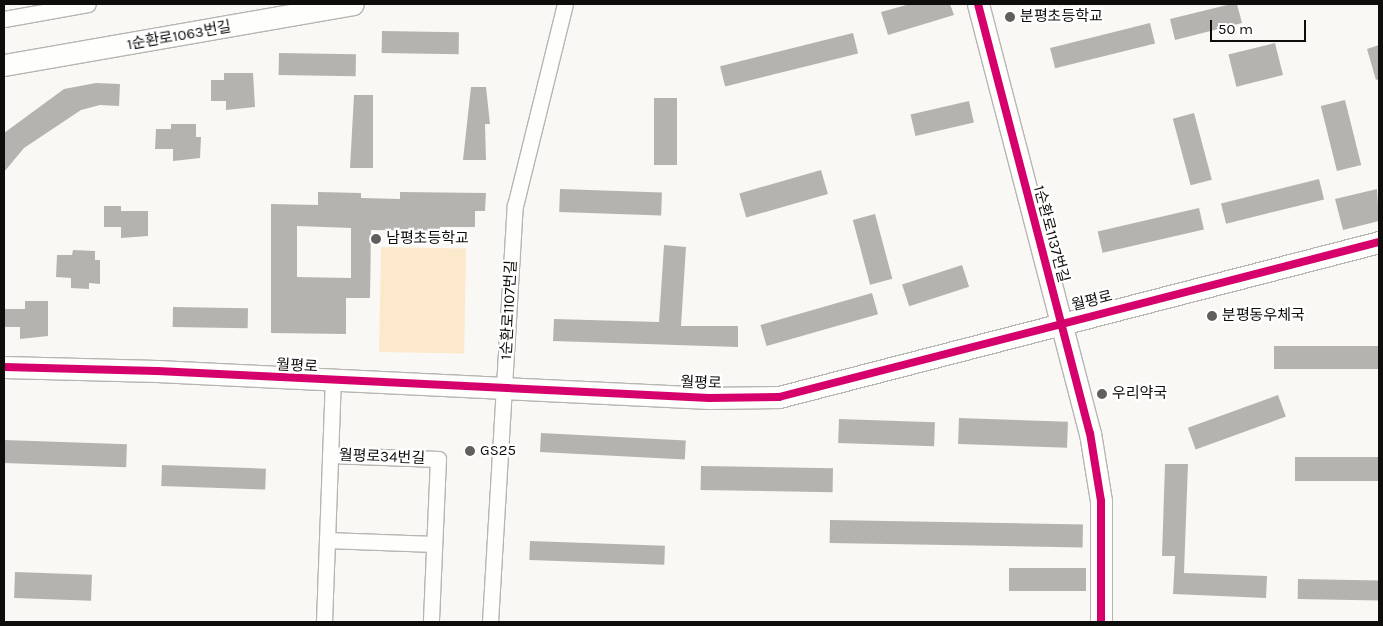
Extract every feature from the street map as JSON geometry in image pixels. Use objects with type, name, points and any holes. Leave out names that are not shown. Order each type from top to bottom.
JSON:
[{"type":"street","points":[[4,19],[88,4]]},
{"type":"street","name":"1순환로1063번길","points":[[4,65],[354,4]]},
{"type":"street","name":"1순환로1107번길","points":[[490,622],[506,388],[515,206],[565,4]]},
{"type":"street","name":"1순환로1137번길","points":[[978,4],[1039,246],[1062,323],[1090,432],[1101,501],[1101,622]]},
{"type":"street","name":"월평로","points":[[4,367],[157,371],[333,382],[709,398],[779,397],[1379,242]]},
{"type":"street","name":"월평로34번길","points":[[324,622],[333,382]]},
{"type":"street","name":"월평로34번길","points":[[330,455],[438,458],[431,622]]},
{"type":"street","points":[[327,540],[434,544]]},
{"type":"shaded area","points":[[381,247],[466,248],[464,353],[379,352]]},
{"type":"building","points":[[910,4],[950,4],[954,15],[888,35],[881,12]]},
{"type":"building","points":[[1237,4],[1242,23],[1175,40],[1170,19]]},
{"type":"building","points":[[1150,23],[1155,43],[1055,68],[1050,48]]},
{"type":"building","points":[[382,31],[459,32],[459,54],[382,53]]},
{"type":"building","points":[[853,33],[858,53],[725,87],[720,66]]},
{"type":"building","points":[[1275,43],[1283,75],[1236,87],[1228,55]]},
{"type":"building","points":[[1379,45],[1379,79],[1376,80],[1367,49]]},
{"type":"building","points":[[279,53],[356,54],[356,76],[279,75]]},
{"type":"building","points":[[224,73],[253,73],[255,107],[226,110],[226,101],[211,101],[211,80],[224,80]]},
{"type":"building","points":[[96,83],[120,84],[119,106],[100,105],[81,110],[24,148],[4,172],[4,133],[64,89]]},
{"type":"building","points":[[471,87],[486,87],[490,124],[485,124],[486,160],[463,160]]},
{"type":"building","points":[[354,95],[373,95],[373,168],[350,168]]},
{"type":"building","points":[[654,98],[677,98],[677,165],[654,165]]},
{"type":"building","points":[[1345,100],[1361,165],[1337,171],[1321,106]]},
{"type":"building","points":[[969,101],[974,122],[915,136],[911,114]]},
{"type":"building","points":[[1194,113],[1212,180],[1191,185],[1173,119]]},
{"type":"building","points":[[171,124],[196,124],[196,137],[201,137],[200,158],[173,161],[173,149],[155,149],[156,129],[171,129]]},
{"type":"building","points":[[821,170],[828,194],[746,217],[739,193]]},
{"type":"building","points":[[1319,179],[1324,199],[1226,224],[1221,203]]},
{"type":"building","points":[[560,189],[662,193],[661,216],[559,212]]},
{"type":"building","points":[[1377,189],[1379,221],[1343,230],[1335,199]]},
{"type":"building","points":[[318,192],[361,193],[361,198],[400,199],[400,192],[486,193],[485,211],[475,211],[475,227],[440,227],[440,231],[371,230],[370,298],[346,298],[346,334],[271,333],[271,204],[318,205]],"holes":[[[297,226],[351,228],[351,278],[297,277]]]},
{"type":"building","points":[[104,206],[121,206],[121,211],[148,211],[148,236],[121,238],[121,227],[104,227]]},
{"type":"building","points":[[1199,208],[1204,229],[1103,253],[1098,231]]},
{"type":"building","points":[[875,214],[892,279],[870,285],[853,220]]},
{"type":"building","points":[[664,245],[686,247],[681,326],[738,326],[738,347],[553,341],[554,319],[659,322]]},
{"type":"building","points":[[73,250],[95,251],[95,260],[100,260],[100,284],[89,283],[89,289],[71,288],[71,278],[56,277],[57,255],[72,255]]},
{"type":"building","points":[[962,265],[969,287],[909,306],[902,284]]},
{"type":"building","points":[[872,293],[878,314],[767,346],[760,325]]},
{"type":"building","points":[[25,301],[48,301],[48,336],[20,339],[20,327],[4,327],[4,309],[25,309]]},
{"type":"building","points":[[173,307],[248,308],[248,328],[173,327]]},
{"type":"building","points":[[1274,346],[1379,346],[1379,369],[1274,369]]},
{"type":"building","points":[[1278,395],[1286,417],[1196,449],[1188,428]]},
{"type":"building","points":[[959,418],[1068,422],[1067,448],[958,444]]},
{"type":"building","points":[[839,419],[935,422],[934,446],[838,443]]},
{"type":"building","points":[[541,433],[686,441],[685,460],[540,452]]},
{"type":"building","points":[[4,440],[127,444],[126,467],[4,463]]},
{"type":"building","points":[[1295,457],[1379,457],[1379,481],[1295,481]]},
{"type":"building","points":[[1165,464],[1188,464],[1184,573],[1267,576],[1266,598],[1173,594],[1175,556],[1162,556]]},
{"type":"building","points":[[162,465],[266,469],[265,490],[161,486]]},
{"type":"building","points":[[701,466],[833,468],[833,492],[701,490]]},
{"type":"building","points":[[830,520],[1083,524],[1083,547],[830,543]]},
{"type":"building","points":[[530,541],[665,546],[664,565],[529,560]]},
{"type":"building","points":[[1009,568],[1086,568],[1086,591],[1009,591]]},
{"type":"building","points":[[15,572],[92,575],[91,601],[14,598]]},
{"type":"building","points":[[1298,579],[1379,580],[1379,600],[1298,599]]},
{"type":"cycle path","points":[[978,4],[1090,433],[1101,501],[1101,622]]},
{"type":"cycle path","points":[[4,367],[157,371],[709,398],[779,397],[1379,242]]},
{"type":"place","name":"분평초등학교","points":[[1010,17]]},
{"type":"place","name":"남평초등학교","points":[[376,239]]},
{"type":"place","name":"분평동우체국","points":[[1212,316]]},
{"type":"place","name":"우리약국","points":[[1102,394]]},
{"type":"place","name":"GS25","points":[[470,451]]}]
